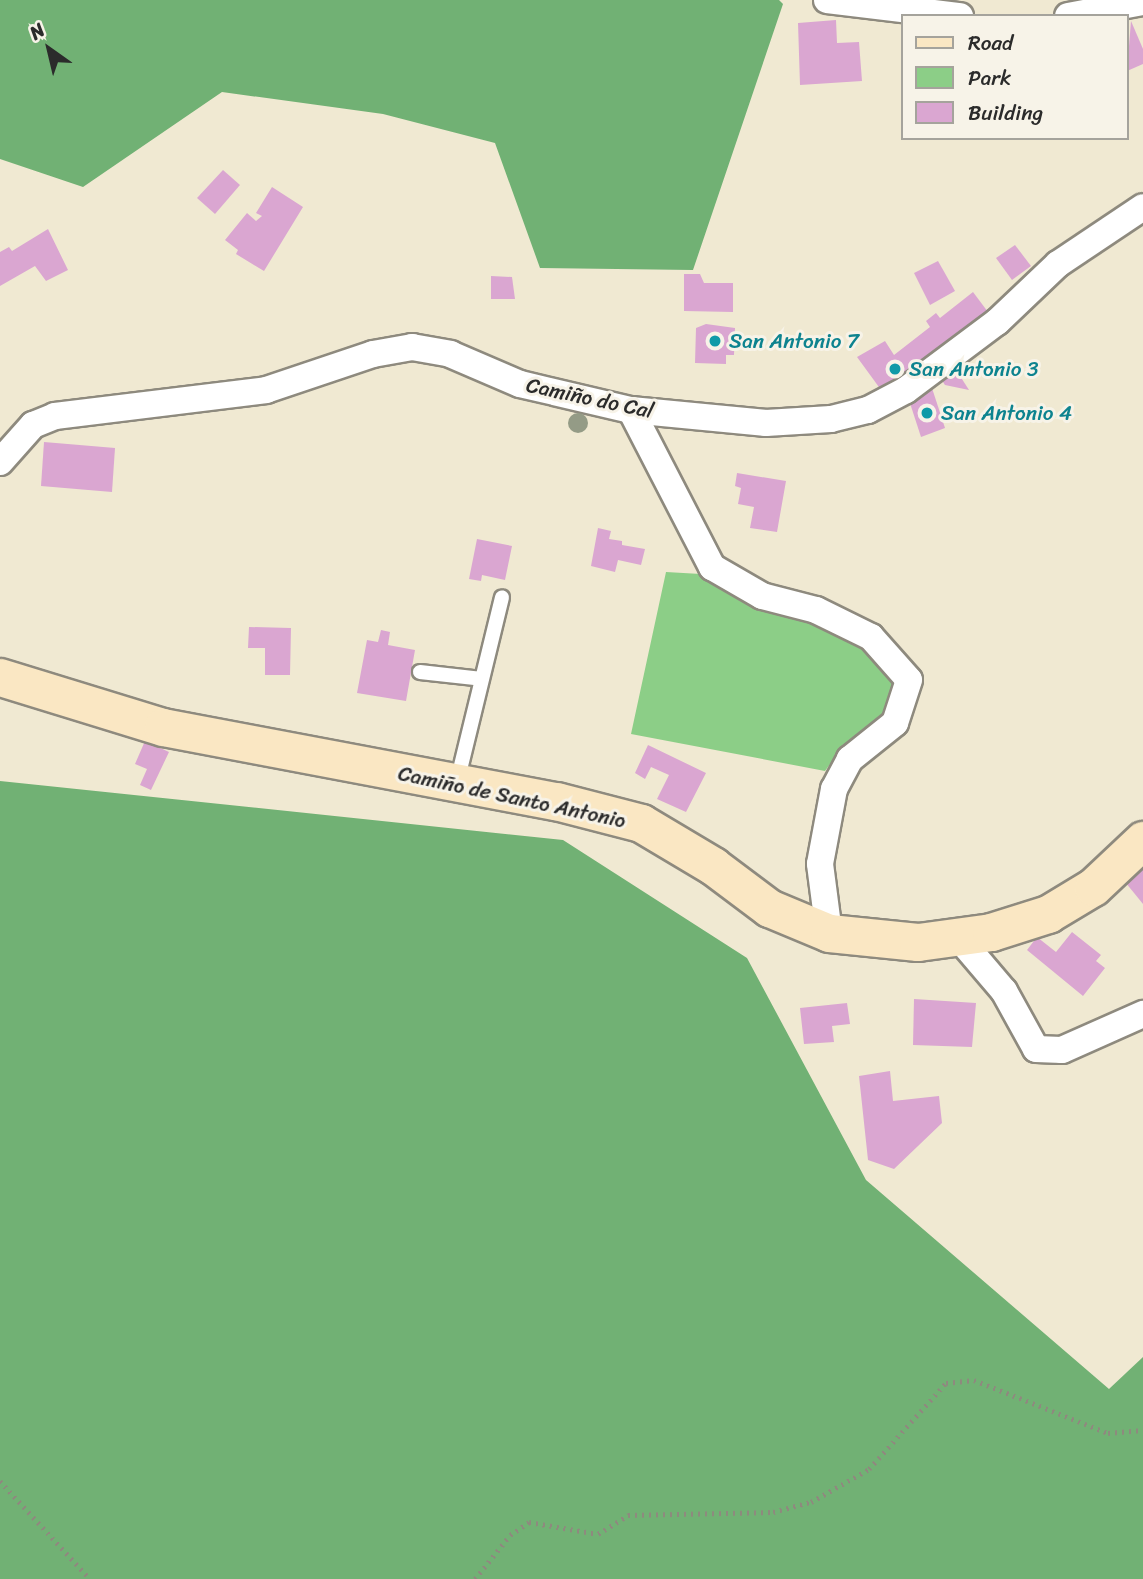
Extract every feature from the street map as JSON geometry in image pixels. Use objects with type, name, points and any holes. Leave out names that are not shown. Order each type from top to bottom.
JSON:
[{"type":"street","points":[[827,0],[943,14]]},
{"type":"street","points":[[1079,14],[1143,2]]},
{"type":"street","name":"Camiño do Cal","points":[[0,462],[33,425],[55,416],[265,390],[373,354],[412,347],[450,354],[520,383],[631,410],[766,424],[831,419],[868,410],[906,390],[997,322],[1058,264],[1143,207]]},
{"type":"street","points":[[631,410],[712,567],[762,596],[816,610],[871,637],[909,680],[895,723],[850,759],[834,789],[820,864],[829,933]]},
{"type":"street","name":"Camiño de Santo Antonio","points":[[0,677],[109,707],[163,727],[556,801],[641,823],[713,866],[769,908],[829,933],[918,942],[991,932],[1048,914],[1093,887],[1143,840]]},
{"type":"street","points":[[958,937],[1004,990],[1035,1049],[1062,1050],[1143,1014]]},
{"type":"lane","points":[[457,783],[502,597]]},
{"type":"lane","points":[[420,672],[482,679]]},
{"type":"path","points":[[475,1579],[510,1535],[529,1522],[598,1534],[628,1515],[773,1512],[810,1502],[869,1469],[946,1383],[974,1380],[1108,1433],[1143,1430]]},
{"type":"path","points":[[0,1481],[90,1579]]},
{"type":"green space","points":[[0,0],[779,0],[783,4],[693,270],[540,268],[495,143],[383,114],[222,92],[83,187],[0,159]]},
{"type":"green space","points":[[666,572],[718,575],[862,642],[892,677],[895,702],[890,719],[836,756],[825,771],[631,734]]},
{"type":"green space","points":[[0,781],[563,840],[747,958],[866,1180],[1109,1389],[1143,1357],[1143,1579],[0,1579]]},
{"type":"building","points":[[836,20],[837,43],[859,42],[862,81],[800,85],[798,23]]},
{"type":"building","points":[[1131,21],[1143,49],[1143,64],[1129,70]]},
{"type":"building","points":[[223,170],[240,185],[215,214],[197,198]]},
{"type":"building","points":[[272,187],[303,207],[264,271],[236,254],[238,250],[225,240],[247,213],[256,221],[262,216],[256,213]]},
{"type":"building","points":[[48,229],[68,270],[46,281],[35,266],[0,286],[0,252],[9,247],[12,251]]},
{"type":"building","points":[[1015,245],[1031,266],[1012,280],[996,258]]},
{"type":"building","points":[[938,261],[955,291],[930,305],[914,273]]},
{"type":"building","points":[[684,274],[700,274],[704,283],[733,283],[733,312],[684,311]]},
{"type":"building","points":[[491,276],[512,277],[515,299],[491,299]]},
{"type":"building","points":[[973,292],[991,316],[884,394],[857,357],[885,341],[894,355],[930,327],[926,321],[936,313],[940,318]]},
{"type":"building","name":"San Antonio 7","points":[[706,324],[735,328],[734,355],[726,355],[726,364],[695,363],[696,328]]},
{"type":"building","points":[[953,365],[969,390],[945,385],[939,376]]},
{"type":"building","name":"San Antonio 4","points":[[931,385],[945,428],[921,437],[908,397]]},
{"type":"building","points":[[44,442],[115,448],[112,492],[41,486]]},
{"type":"building","points":[[737,473],[786,481],[777,532],[750,528],[754,507],[738,504],[741,488],[735,486]]},
{"type":"building","points":[[598,528],[611,531],[609,539],[622,541],[622,545],[645,549],[641,565],[618,560],[615,572],[591,566]]},
{"type":"building","points":[[477,539],[512,546],[505,580],[482,575],[481,581],[469,579]]},
{"type":"building","points":[[249,627],[291,628],[290,675],[265,675],[265,648],[248,648]]},
{"type":"building","points":[[381,630],[390,632],[388,645],[415,650],[406,701],[357,693],[367,640],[378,642]]},
{"type":"building","points":[[145,741],[169,752],[151,790],[140,785],[147,769],[135,764]]},
{"type":"building","points":[[648,745],[706,773],[686,812],[657,799],[669,775],[651,767],[645,779],[635,773]]},
{"type":"building","points":[[1143,860],[1143,904],[1121,877]]},
{"type":"building","points":[[1072,932],[1101,955],[1096,961],[1105,968],[1083,996],[1027,950],[1037,937],[1056,952]]},
{"type":"building","points":[[914,999],[976,1003],[972,1047],[913,1045]]},
{"type":"building","points":[[847,1003],[850,1024],[832,1026],[834,1042],[804,1044],[800,1008]]},
{"type":"building","points":[[890,1071],[893,1101],[939,1096],[942,1123],[894,1169],[868,1160],[859,1076]]},
{"type":"place","name":"San Antonio 7","points":[[715,341]]},
{"type":"place","name":"San Antonio 3","points":[[895,369]]},
{"type":"place","name":"San Antonio 4","points":[[927,413]]}]
